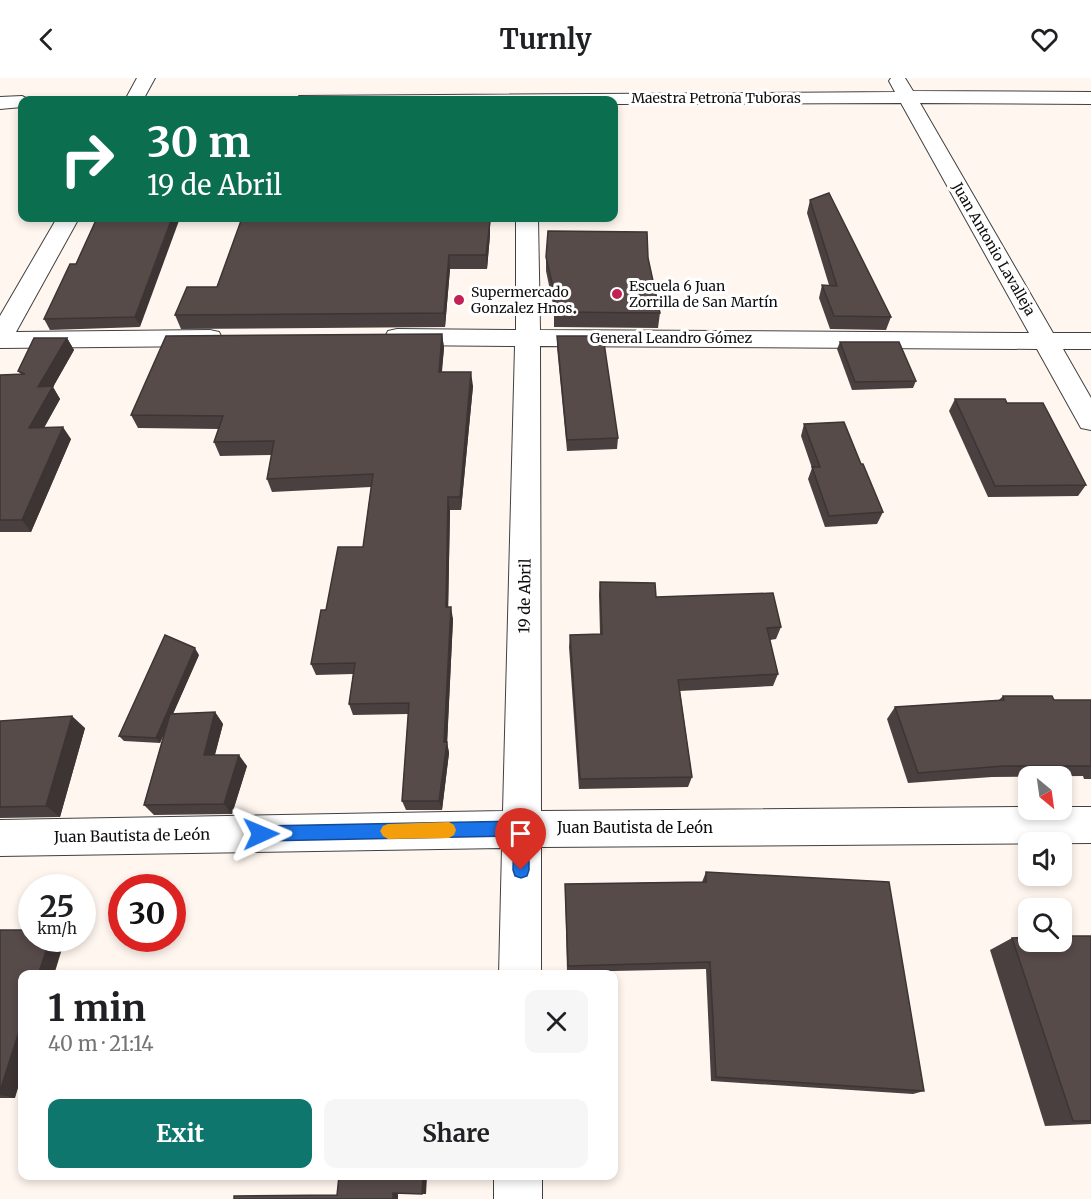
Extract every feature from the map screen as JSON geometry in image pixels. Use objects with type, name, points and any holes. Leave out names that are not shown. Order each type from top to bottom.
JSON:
[{"type":"street","points":[[136,96],[146,78]]},
{"type":"street","points":[[526,78],[526,96]]},
{"type":"street","name":"Maestra Petrona Tuboras","points":[[618,97],[901,87],[1091,98]]},
{"type":"street","name":"Juan Antonio Lavalleja","points":[[901,87],[1091,421]]},
{"type":"street","points":[[0,102],[18,102]]},
{"type":"street","points":[[66,222],[0,339],[235,338]]},
{"type":"street","name":"19 de Abril","points":[[520,970],[528,336],[527,222]]},
{"type":"street","name":"General Leandro Gómez","points":[[376,337],[1091,340]]},
{"type":"street","name":"Juan Bautista de León","points":[[0,838],[522,829],[1091,825]]},
{"type":"street","points":[[518,1180],[518,1199]]},
{"type":"building","points":[[829,193],[891,317],[834,316],[822,285],[837,286],[810,200]]},
{"type":"building","points":[[95,222],[171,222],[135,317],[44,319],[70,264],[76,264]]},
{"type":"building","points":[[241,222],[490,222],[486,255],[449,255],[444,313],[175,315],[187,287],[217,287]]},
{"type":"building","points":[[548,231],[647,232],[648,258],[660,313],[554,312],[555,295],[546,257]]},
{"type":"building","points":[[442,334],[439,372],[471,372],[460,497],[448,497],[446,607],[451,607],[444,742],[447,742],[439,801],[402,801],[409,703],[349,704],[355,663],[311,664],[321,610],[326,610],[338,547],[363,547],[373,474],[267,479],[274,441],[214,442],[223,416],[131,415],[166,336]]},
{"type":"building","points":[[557,336],[603,336],[618,438],[567,440]]},
{"type":"building","points":[[34,338],[67,338],[38,387],[53,386],[29,428],[63,427],[22,520],[0,520],[0,375],[25,374],[18,371]]},
{"type":"building","points":[[840,342],[899,342],[916,381],[855,382]]},
{"type":"building","points":[[955,399],[1005,399],[1007,403],[1043,403],[1086,485],[995,486]]},
{"type":"building","points":[[844,422],[883,512],[829,516],[812,467],[820,467],[804,424]]},
{"type":"building","points":[[600,582],[655,583],[656,597],[773,593],[781,627],[767,628],[778,674],[678,680],[692,777],[580,779],[570,635],[602,634]]},
{"type":"building","points":[[165,635],[195,648],[156,738],[119,736]]},
{"type":"building","points":[[1003,696],[1052,696],[1054,700],[1091,700],[1091,766],[1003,766],[918,773],[895,707],[1004,700]]},
{"type":"building","points":[[215,712],[204,755],[239,755],[224,804],[144,805],[170,714]]},
{"type":"building","points":[[72,716],[46,806],[0,807],[0,721]]},
{"type":"building","points":[[706,872],[889,882],[924,1091],[716,1077],[710,962],[568,966],[565,884],[706,882]]},
{"type":"building","points":[[0,930],[18,930],[18,952],[46,952],[40,970],[18,970],[18,1035],[0,1091]]},
{"type":"building","points":[[1072,936],[1091,936],[1091,1121],[1073,1121],[1012,938],[1018,938],[1018,952],[1072,952]]},
{"type":"building","points":[[339,1180],[423,1180],[422,1194],[393,1193],[393,1199],[234,1199],[234,1196],[337,1195]]},
{"type":"slow traffic","points":[[388,831],[449,830]]},
{"type":"place","name":"Escuela 6 Juan Zorrilla de San Martín","points":[[617,294]]},
{"type":"place","name":"Supermercado Gonzalez Hnos.","points":[[459,300]]},
{"type":"route","points":[[261,834],[522,829],[521,870]]}]
